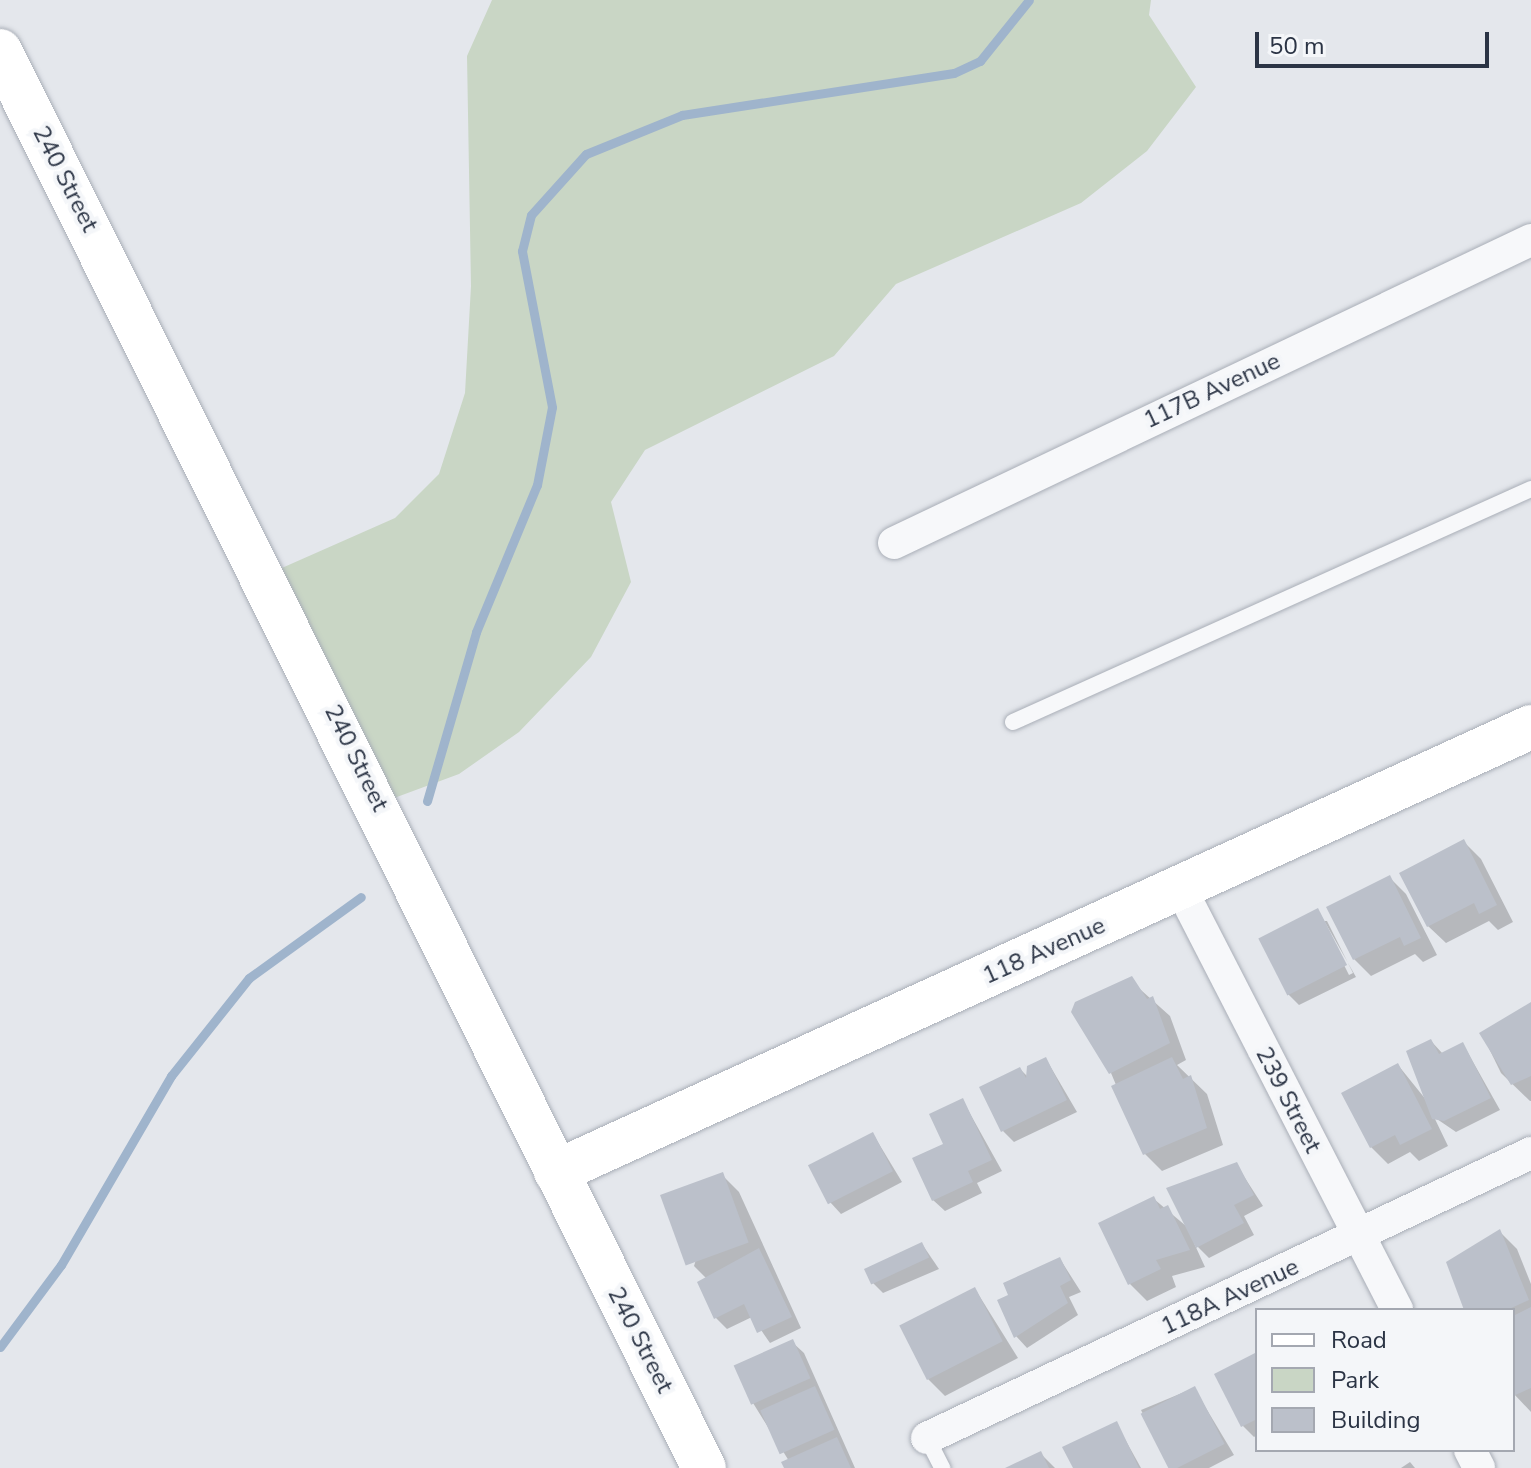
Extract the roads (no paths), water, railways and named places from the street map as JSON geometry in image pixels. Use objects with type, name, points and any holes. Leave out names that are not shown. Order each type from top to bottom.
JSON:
[{"type":"main road","name":"240 Street","points":[[0,51],[704,1468]]},
{"type":"main road","name":"118 Avenue","points":[[556,1172],[1531,727]]},
{"type":"street","name":"117B Avenue","points":[[894,543],[1531,240]]},
{"type":"street","name":"239 Street","points":[[1181,889],[1396,1308]]},
{"type":"street","name":"118A Avenue","points":[[927,1438],[1359,1237],[1531,1153]]},
{"type":"lane","points":[[1013,722],[1531,489]]},
{"type":"lane","points":[[927,1438],[942,1468]]},
{"type":"waterway","points":[[427,801],[476,632],[537,485],[552,407],[522,251],[531,215],[586,154],[682,115],[954,73],[980,61],[1029,0]]},
{"type":"waterway","points":[[0,1347],[61,1265],[171,1076],[249,978],[361,897]]}]
